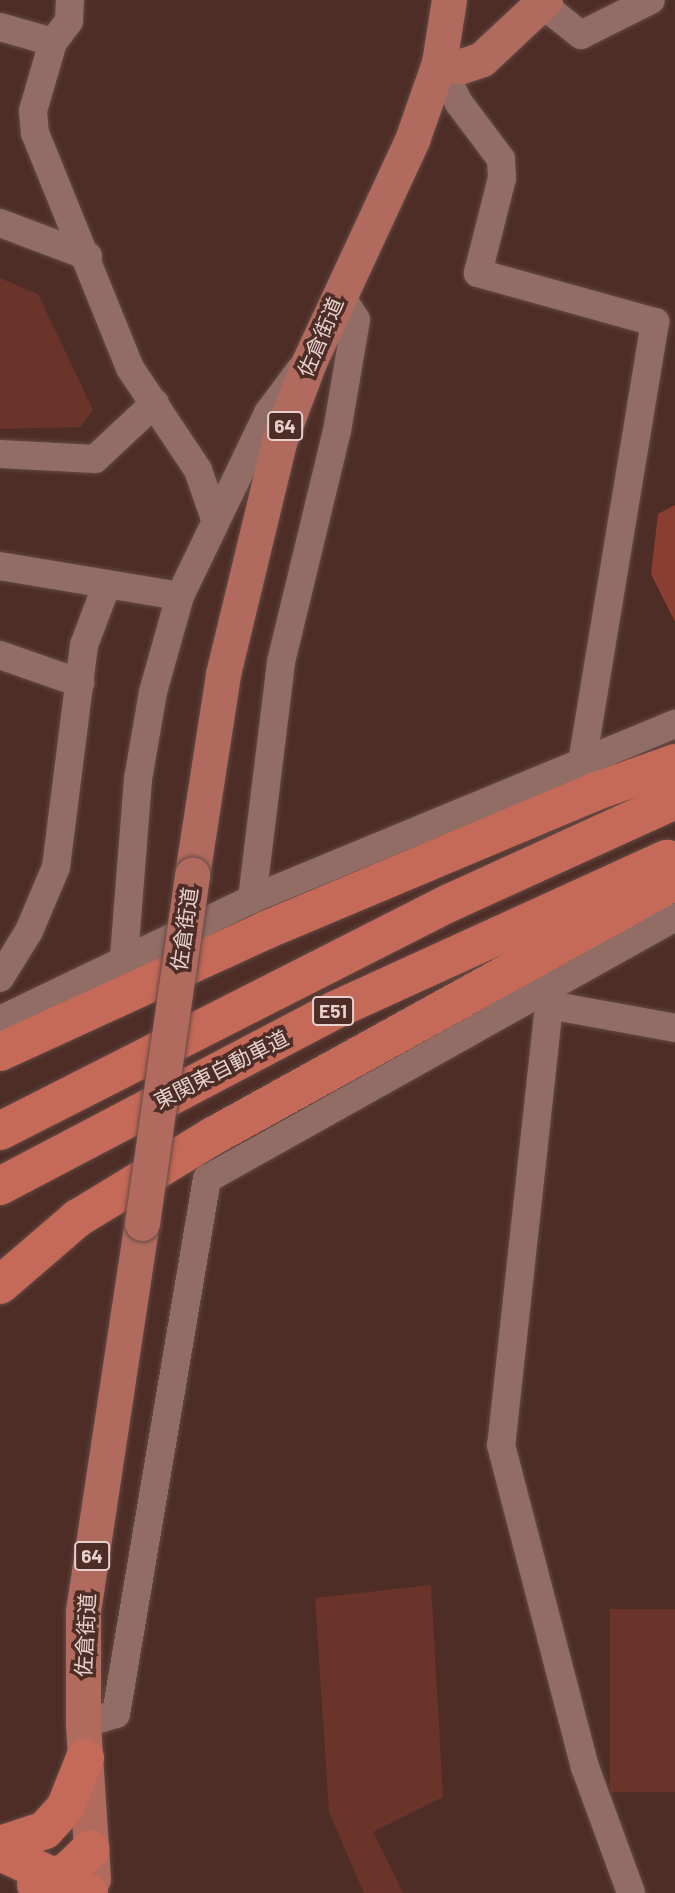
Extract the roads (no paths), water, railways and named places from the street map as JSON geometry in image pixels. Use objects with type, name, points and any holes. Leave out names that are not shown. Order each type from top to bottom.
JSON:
[{"type":"highway","points":[[0,1052],[266,930],[594,792],[675,764]]},
{"type":"highway","name":"E51","points":[[0,1131],[447,904],[675,800]]},
{"type":"highway","name":"東関東自動車道","points":[[0,1186],[348,1004],[675,855]]},
{"type":"highway","points":[[0,1285],[78,1218],[213,1136],[675,881]]},
{"type":"highway","points":[[0,1845],[45,1830],[65,1808],[84,1741]]},
{"type":"highway","points":[[0,1853],[49,1887],[91,1849]]},
{"type":"main road","name":"佐倉街道","points":[[91,1849],[84,1741],[83,1611],[223,674],[253,535],[309,362],[412,140],[439,63],[449,0]]},
{"type":"main road","points":[[439,63],[462,65],[482,59],[543,2]]},
{"type":"street","points":[[70,0],[69,20],[53,42],[33,111],[35,133],[88,256],[130,368],[198,470],[215,519]]},
{"type":"street","points":[[543,2],[581,36],[651,0]]},
{"type":"street","points":[[0,27],[53,42]]},
{"type":"street","points":[[439,63],[459,103],[502,159],[502,178],[478,273],[655,323],[582,763]]},
{"type":"street","points":[[0,223],[88,256]]},
{"type":"street","points":[[252,899],[281,662],[337,431],[356,320],[339,293]]},
{"type":"street","points":[[124,957],[138,779],[153,692],[180,596],[268,413],[309,362]]},
{"type":"street","points":[[0,454],[95,459],[155,404]]},
{"type":"street","points":[[0,566],[180,596]]},
{"type":"street","points":[[0,978],[29,931],[56,867],[84,645],[107,584]]},
{"type":"street","points":[[0,655],[80,683]]},
{"type":"street","points":[[0,1020],[124,957],[252,899],[675,724]]},
{"type":"street","points":[[84,1741],[116,1713],[207,1179],[550,996],[675,917]]},
{"type":"street","points":[[550,996],[675,1028]]},
{"type":"street","points":[[550,996],[500,1445],[585,1767],[631,1893]]}]
